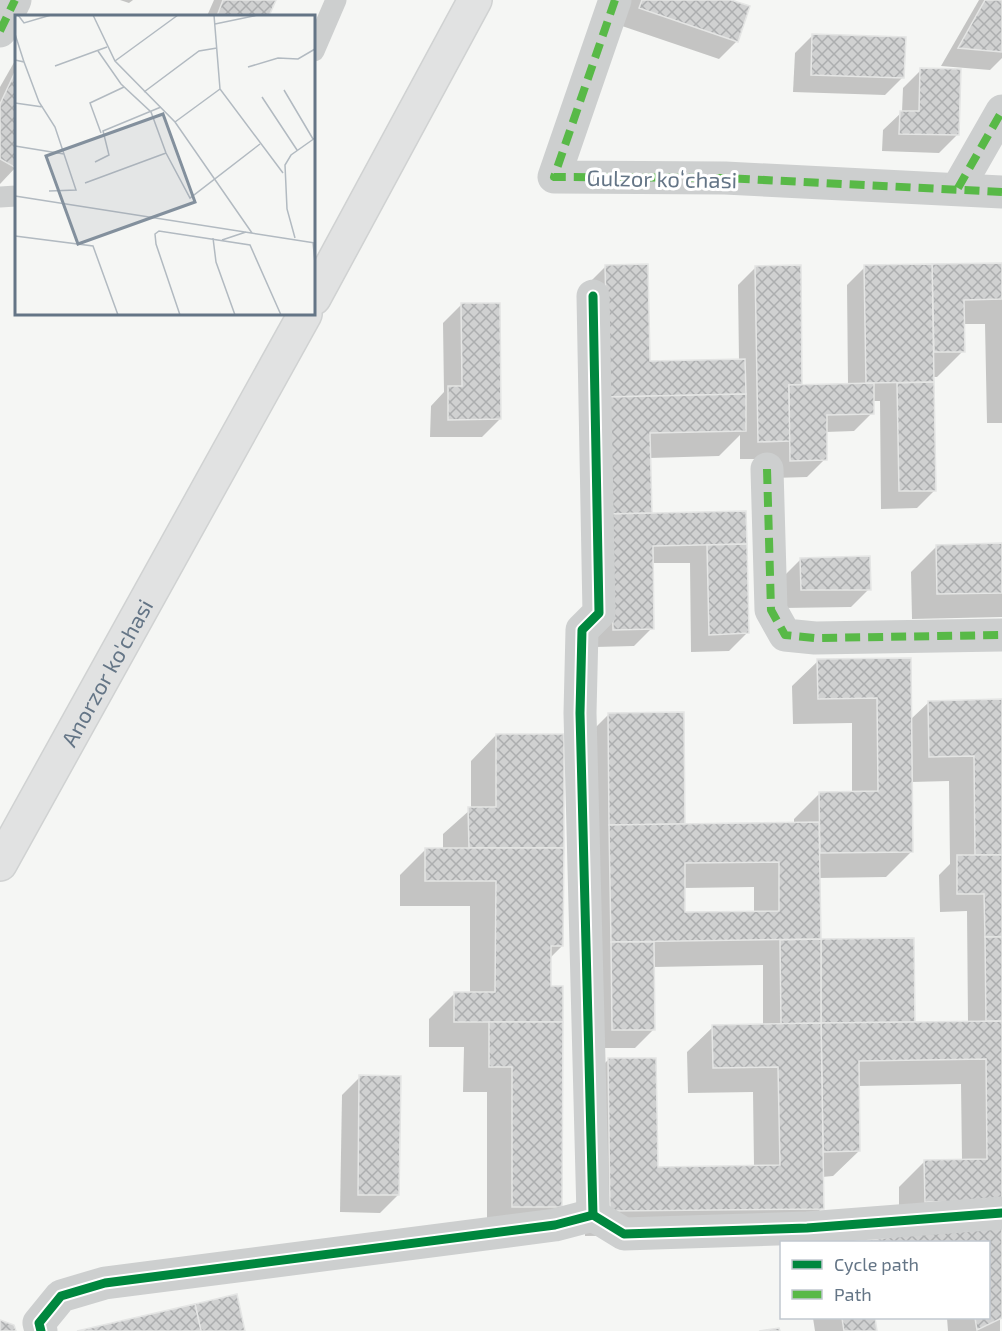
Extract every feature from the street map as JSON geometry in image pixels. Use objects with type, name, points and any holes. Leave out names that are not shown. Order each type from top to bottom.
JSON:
[{"type":"main road","points":[[315,296],[475,0]]},
{"type":"main road","name":"Anorzor ko'chasi","points":[[0,864],[304,315]]},
{"type":"street","points":[[0,31],[15,0]]},
{"type":"street","name":"Gulzor koʻchasi","points":[[615,0],[554,177],[725,178],[1002,192]]},
{"type":"street","points":[[958,188],[1002,111]]},
{"type":"street","points":[[593,296],[599,614],[582,630],[580,713],[593,1215]]},
{"type":"street","points":[[767,469],[771,610],[785,635],[815,638],[1002,635]]},
{"type":"street","points":[[41,1331],[39,1323],[61,1296],[105,1282],[555,1225],[593,1215],[624,1234],[807,1228],[1002,1213]]},
{"type":"lane","points":[[315,49],[336,0]]},
{"type":"lane","points":[[0,197],[15,196]]},
{"type":"building","points":[[223,0],[276,0],[269,15],[217,15]]},
{"type":"building","points":[[642,0],[731,0],[750,6],[738,42],[639,8]]},
{"type":"building","points":[[985,0],[1002,0],[1002,52],[958,48]]},
{"type":"building","points":[[812,34],[906,37],[904,78],[811,75]]},
{"type":"building","points":[[920,68],[961,69],[959,135],[899,134],[900,111],[919,111]]},
{"type":"building","points":[[15,72],[15,167],[0,159],[0,104]]},
{"type":"building","points":[[1002,263],[1002,299],[964,300],[965,352],[934,352],[932,264]]},
{"type":"building","points":[[648,264],[650,361],[745,359],[746,394],[608,397],[605,265]]},
{"type":"building","points":[[932,264],[934,382],[866,383],[864,265]]},
{"type":"building","points":[[801,265],[802,385],[789,385],[790,441],[758,442],[755,266]]},
{"type":"building","points":[[461,303],[500,303],[501,419],[448,420],[448,386],[462,386]]},
{"type":"building","points":[[934,382],[936,491],[899,491],[897,383]]},
{"type":"building","points":[[874,383],[874,414],[827,415],[827,460],[790,461],[789,385]]},
{"type":"building","points":[[746,394],[746,431],[650,433],[652,513],[611,514],[608,397]]},
{"type":"building","points":[[746,511],[747,544],[653,546],[654,629],[613,630],[611,514]]},
{"type":"building","points":[[1002,543],[1002,593],[937,594],[936,545]]},
{"type":"building","points":[[747,544],[749,633],[709,635],[707,545]]},
{"type":"building","points":[[870,556],[871,590],[801,590],[800,558]]},
{"type":"building","points":[[911,658],[913,852],[820,853],[819,792],[878,791],[877,698],[818,699],[817,659]]},
{"type":"building","points":[[1002,699],[1002,855],[975,855],[974,756],[929,757],[928,701]]},
{"type":"building","points":[[684,712],[685,824],[609,825],[608,713]]},
{"type":"building","points":[[496,734],[564,734],[564,848],[469,848],[468,807],[496,807]]},
{"type":"building","points":[[819,822],[821,939],[611,942],[609,825]],"holes":[[[779,862],[779,911],[685,912],[685,863]]]},
{"type":"building","points":[[425,848],[564,848],[563,946],[551,946],[551,986],[563,986],[563,1022],[454,1022],[454,992],[495,992],[496,881],[425,881]]},
{"type":"building","points":[[957,855],[1002,855],[1002,937],[985,937],[984,894],[957,894]]},
{"type":"building","points":[[985,937],[1002,937],[1002,1021],[986,1021]]},
{"type":"building","points":[[914,938],[915,1022],[821,1023],[821,939]]},
{"type":"building","points":[[821,939],[821,1023],[781,1024],[780,940]]},
{"type":"building","points":[[611,942],[654,942],[655,1030],[612,1030]]},
{"type":"building","points":[[1002,1021],[1002,1201],[925,1202],[924,1160],[987,1159],[986,1059],[859,1061],[860,1151],[823,1152],[821,1023]]},
{"type":"building","points":[[489,1022],[563,1022],[562,1207],[512,1207],[512,1067],[489,1067]]},
{"type":"building","points":[[821,1023],[824,1209],[610,1211],[608,1058],[656,1058],[658,1167],[780,1165],[778,1067],[713,1068],[712,1025]]},
{"type":"building","points":[[359,1075],[401,1076],[399,1195],[358,1195]]},
{"type":"building","points":[[1002,1221],[1002,1318],[977,1330],[975,1319],[990,1319],[990,1241],[863,1241]]},
{"type":"building","points":[[237,1294],[245,1331],[201,1331],[195,1304]]},
{"type":"building","points":[[195,1304],[201,1331],[77,1331]]},
{"type":"building","points":[[842,1319],[875,1319],[877,1331],[844,1331]]},
{"type":"building","points":[[0,1320],[14,1325],[16,1331],[0,1331]]},
{"type":"building","points":[[779,1328],[780,1331],[759,1331]]},
{"type":"marked path","points":[[0,31],[15,0]]},
{"type":"marked path","points":[[615,0],[554,177],[725,178],[1002,192]]},
{"type":"marked path","points":[[958,188],[1002,111]]},
{"type":"marked path","points":[[767,469],[771,610],[785,635],[815,638],[1002,635]]},
{"type":"cycle path","points":[[593,296],[599,613],[582,630],[580,713],[593,1215]]},
{"type":"cycle path","points":[[41,1331],[39,1323],[61,1296],[105,1283],[555,1225],[593,1215],[624,1234],[807,1228],[1002,1213]]}]
